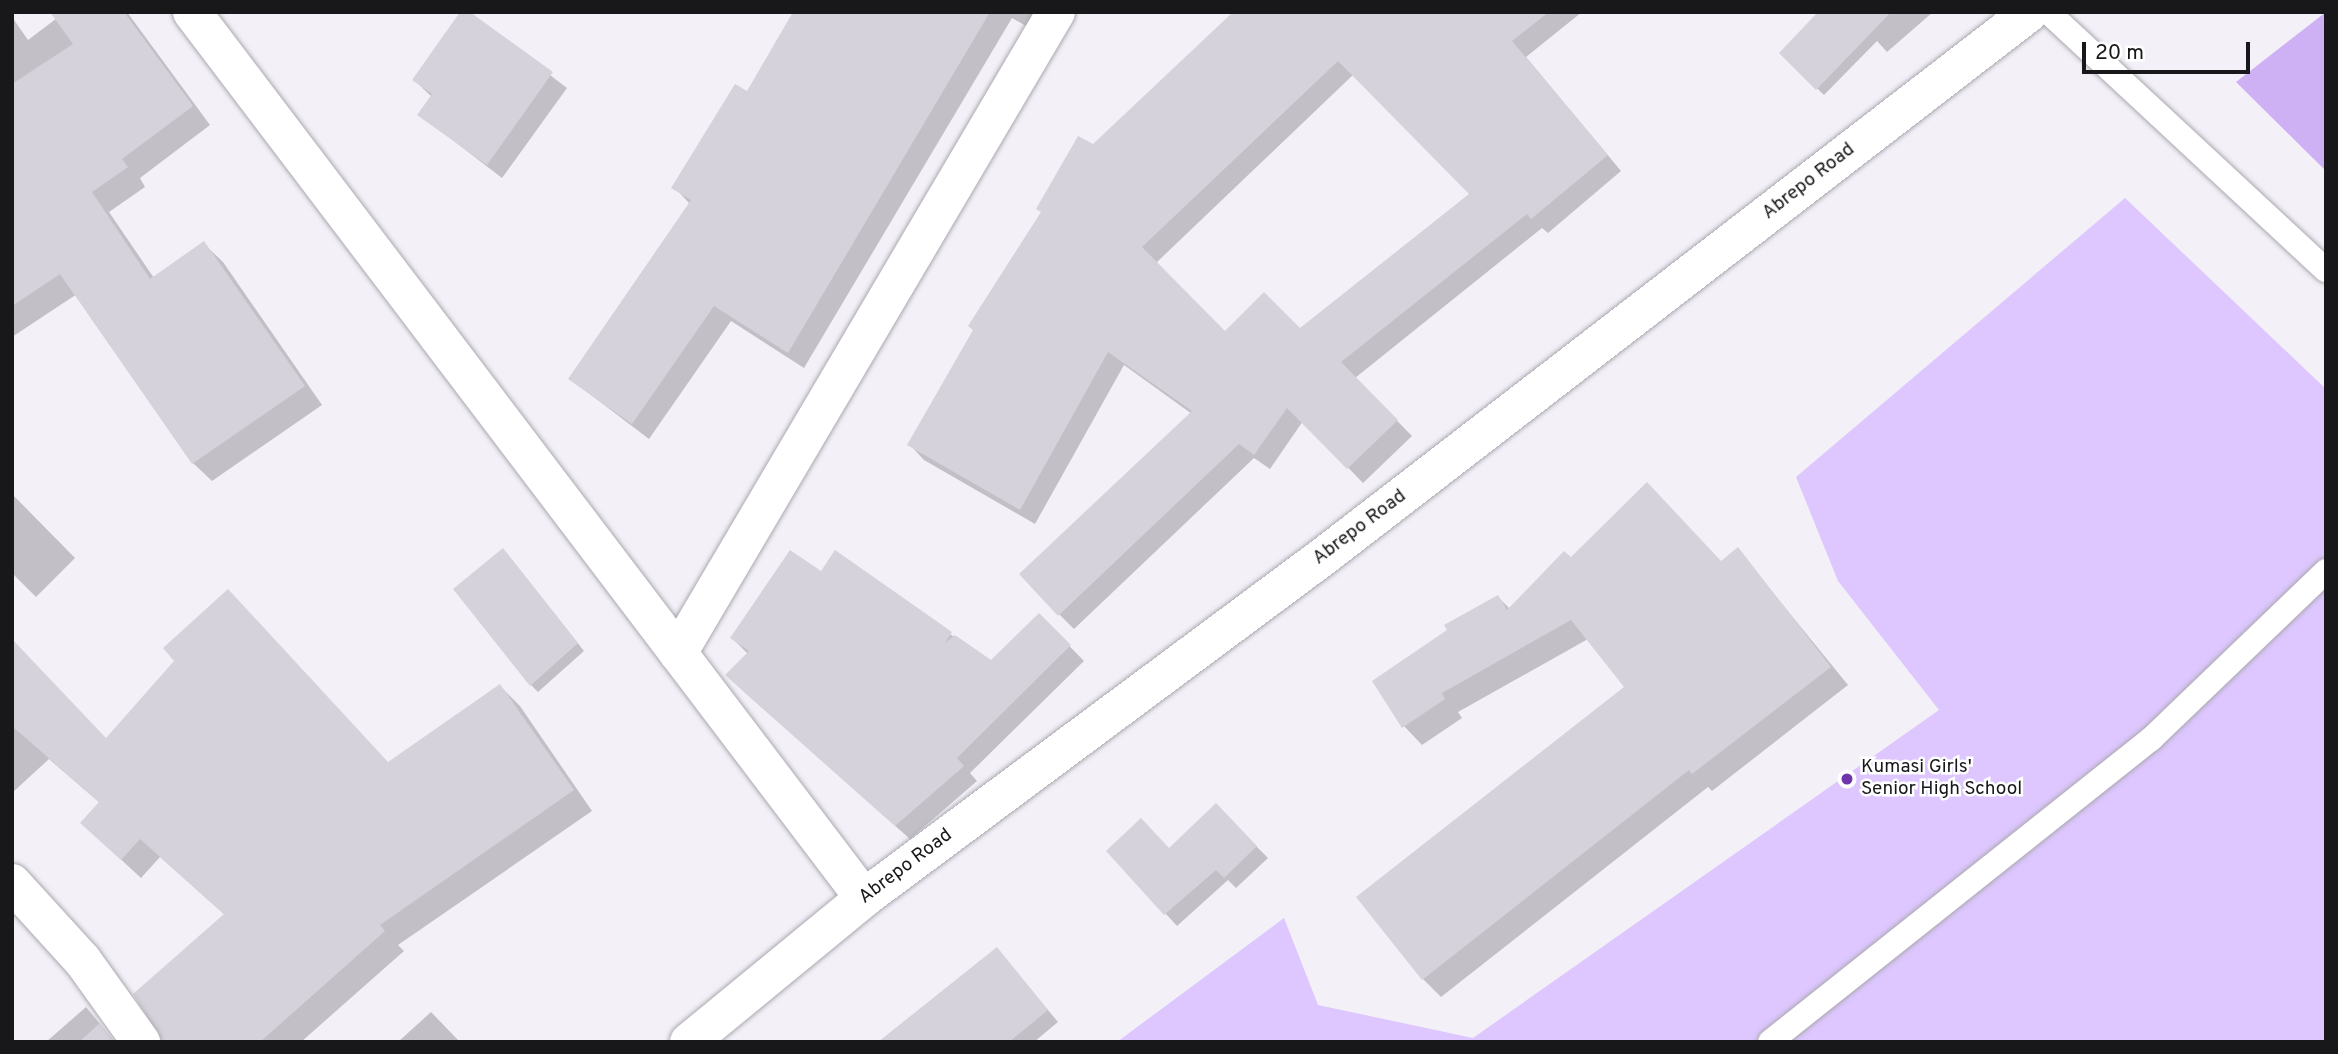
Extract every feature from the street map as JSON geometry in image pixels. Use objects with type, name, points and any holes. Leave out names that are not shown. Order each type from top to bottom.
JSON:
[{"type":"street","points":[[192,12],[864,898]]},
{"type":"street","points":[[678,653],[1056,12]]},
{"type":"street","name":"Abrepo Road","points":[[689,1042],[864,898],[1324,556],[2030,12]]},
{"type":"street","points":[[12,883],[83,961],[142,1042]]},
{"type":"lane","points":[[2048,12],[2326,270]]},
{"type":"lane","points":[[1770,1042],[2151,739],[2326,572]]},
{"type":"shaded area","points":[[2326,12],[2326,171],[2236,82]]},
{"type":"shaded area","name":"Kumasi Girls' Senior High School","points":[[2125,198],[2326,389],[2326,1042],[1117,1042],[1284,918],[1318,1005],[1473,1038],[1939,710],[1838,581],[1796,477]]},
{"type":"building","points":[[50,12],[124,12],[193,106],[122,159],[128,167],[92,192],[150,279],[204,241],[305,386],[192,464],[60,274],[12,306],[12,84],[73,44]]},
{"type":"building","points":[[460,12],[470,12],[553,72],[487,165],[417,115],[432,94],[412,80]]},
{"type":"building","points":[[793,12],[990,12],[788,353],[714,306],[632,424],[568,379],[691,200],[671,188],[735,84],[747,91]]},
{"type":"building","points":[[1233,12],[1549,12],[1512,41],[1608,155],[1531,219],[1527,214],[1341,362],[1398,420],[1347,469],[1287,408],[1254,455],[1239,444],[1058,616],[1019,574],[1192,411],[1108,352],[1020,510],[907,445],[973,330],[968,326],[1041,212],[1036,209],[1078,136],[1093,144]],"holes":[[[1338,61],[1469,194],[1300,328],[1264,292],[1225,331],[1142,247]]]},
{"type":"building","points":[[1818,12],[1891,12],[1816,90],[1779,53]]},
{"type":"building","points":[[1647,482],[1721,561],[1738,547],[1831,667],[1692,774],[1689,770],[1422,980],[1356,897],[1624,687],[1571,620],[1442,693],[1445,699],[1402,728],[1372,681],[1447,630],[1444,625],[1498,595],[1507,610],[1564,551],[1571,557]]},
{"type":"building","points":[[503,548],[578,643],[530,686],[453,589]]},
{"type":"building","points":[[790,550],[821,571],[835,550],[952,632],[945,643],[955,635],[991,660],[1039,613],[1071,645],[957,758],[964,766],[895,826],[725,675],[749,651],[730,638]]},
{"type":"building","points":[[228,589],[388,762],[500,684],[574,790],[380,925],[385,931],[260,1042],[163,1042],[133,994],[224,914],[140,839],[121,860],[80,823],[99,802],[12,726],[12,639],[106,738],[174,661],[163,648]]},
{"type":"building","points":[[1216,803],[1257,846],[1224,878],[1216,870],[1164,915],[1106,851],[1141,818],[1169,848]]},
{"type":"building","points":[[997,947],[1048,1010],[1009,1042],[878,1042]]},
{"type":"building","points":[[100,1023],[114,1042],[79,1042]]},
{"type":"place","name":"Kumasi Girls' Senior High School","points":[[1847,779]]}]
